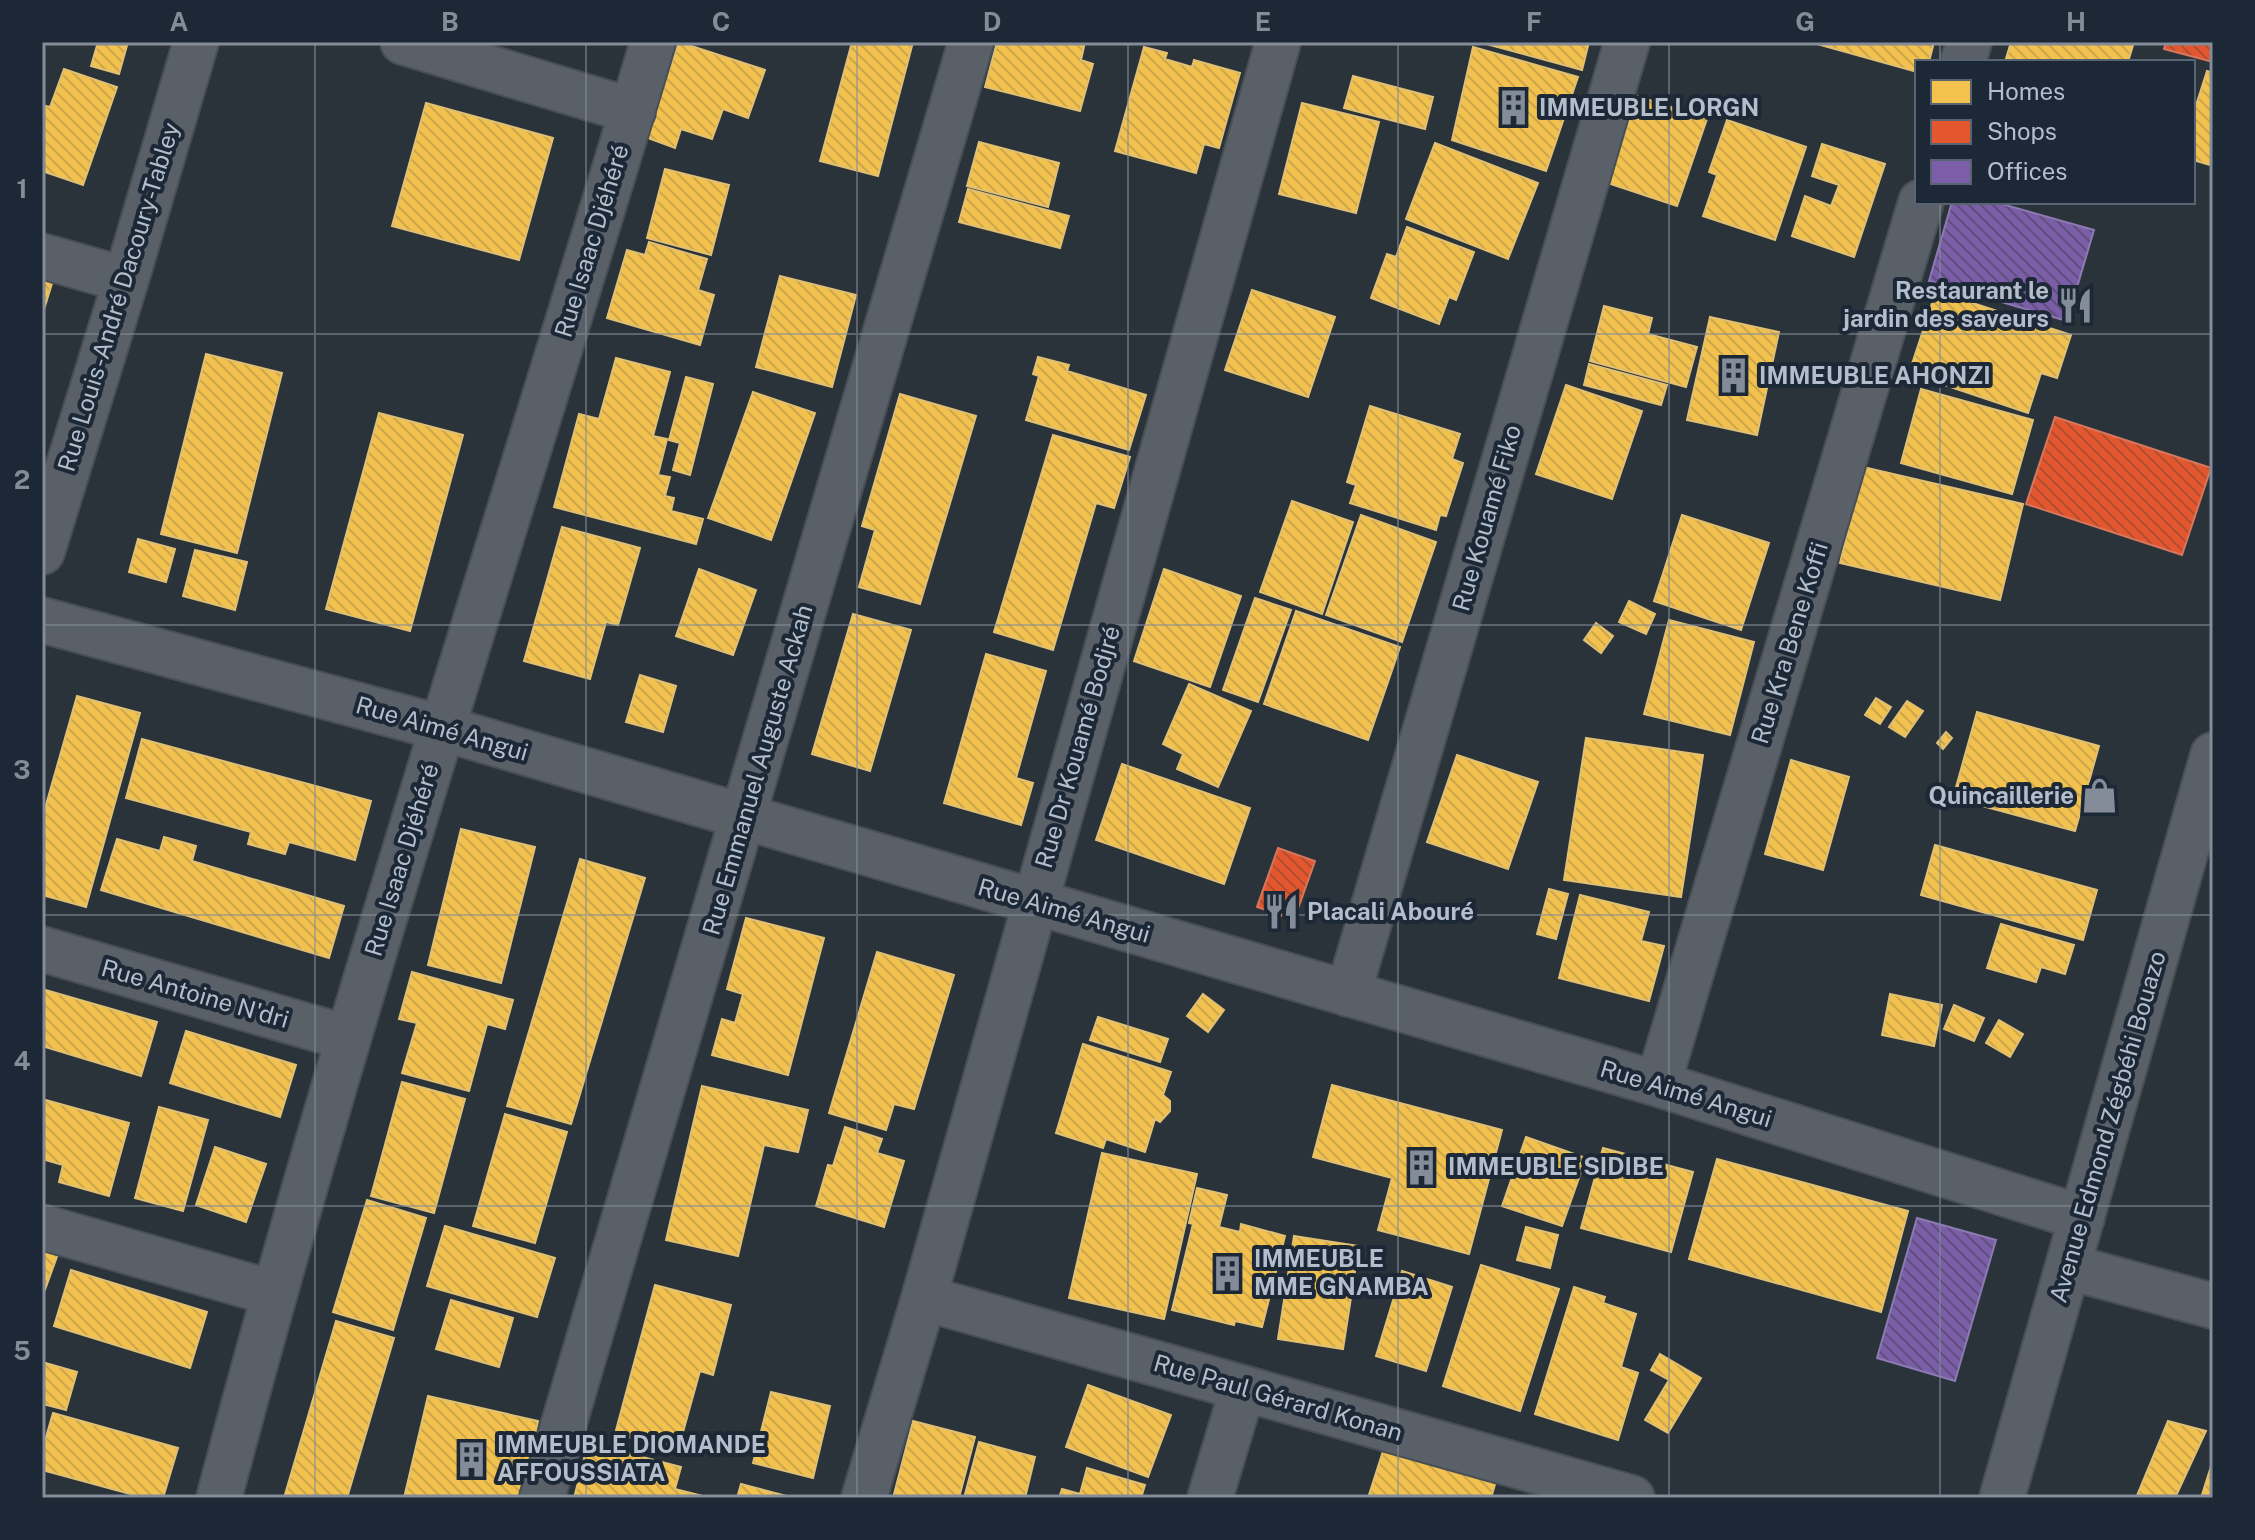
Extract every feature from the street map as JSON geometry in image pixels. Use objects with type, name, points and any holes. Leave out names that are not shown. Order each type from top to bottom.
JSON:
[{"type":"street","name":"Rue Louis-André Dacoury-Tabley","points":[[42,552],[196,42]]},
{"type":"street","points":[[403,42],[633,111]]},
{"type":"street","name":"Rue Isaac Djéhéré","points":[[219,1498],[273,1293],[348,1038],[653,42]]},
{"type":"street","name":"Rue Emmanuel Auguste Ackah","points":[[542,1498],[971,42]]},
{"type":"street","name":"Rue Dr Kouamé Bodjré","points":[[864,1498],[924,1298],[1278,42]]},
{"type":"street","name":"Rue Kouamé Fiko","points":[[1348,994],[1627,42]]},
{"type":"street","name":"Rue Kra Bene Koffi","points":[[1658,1084],[1920,204]]},
{"type":"street","points":[[42,256],[126,280]]},
{"type":"street","name":"Rue Aimé Angui","points":[[42,620],[442,728],[1658,1084],[2082,1218]]},
{"type":"street","name":"Avenue Edmond Zégbéhi Bouazo","points":[[2002,1498],[2213,755]]},
{"type":"street","name":"Rue Antoine N'dri","points":[[42,949],[348,1038]]},
{"type":"street","points":[[42,1227],[273,1293]]},
{"type":"street","points":[[2069,1267],[2213,1306]]},
{"type":"street","name":"Rue Paul Gérard Konan","points":[[924,1298],[1243,1388],[1540,1486],[1632,1498]]},
{"type":"street","points":[[1210,1498],[1243,1388]]},
{"type":"building: Homes","points":[[98,42],[128,42],[119,74],[91,66]]},
{"type":"building: Homes","points":[[679,42],[765,70],[748,118],[723,109],[712,139],[681,129],[675,148],[645,137]]},
{"type":"building: Homes","points":[[852,42],[913,42],[878,176],[820,161]]},
{"type":"building: Homes","points":[[997,42],[1085,42],[1081,60],[1093,64],[1080,111],[985,87]]},
{"type":"building: Homes","points":[[1479,42],[1589,42],[1582,70]]},
{"type":"building: Homes","points":[[1810,42],[1934,42],[1930,60],[1915,60],[1915,71]]},
{"type":"building: Homes","points":[[2011,42],[2134,42],[2129,60],[2006,60]]},
{"type":"building: Homes","points":[[1144,47],[1167,53],[1165,59],[1192,67],[1194,60],[1240,73],[1219,148],[1204,144],[1196,173],[1115,151]]},
{"type":"building: Homes","name":"IMMEUBLE LORGN","points":[[1473,47],[1578,77],[1546,171],[1452,140]]},
{"type":"building: Homes","points":[[64,69],[117,87],[83,185],[42,171],[42,105],[50,107]]},
{"type":"building: Homes","points":[[2207,71],[2213,73],[2213,166],[2195,161],[2195,109]]},
{"type":"building: Homes","points":[[1353,76],[1433,97],[1425,129],[1344,108]]},
{"type":"building: Homes","points":[[1637,96],[1707,119],[1677,206],[1608,183]]},
{"type":"building: Homes","points":[[426,103],[553,138],[519,260],[392,226]]},
{"type":"building: Homes","points":[[1302,103],[1379,122],[1356,213],[1279,194]]},
{"type":"building: Homes","points":[[1727,120],[1806,147],[1775,240],[1703,216],[1717,175],[1709,172]]},
{"type":"building: Homes","points":[[979,142],[1059,163],[1048,207],[967,186]]},
{"type":"building: Homes","points":[[1435,143],[1538,183],[1508,259],[1406,219]]},
{"type":"building: Homes","points":[[1822,144],[1885,164],[1854,257],[1792,236],[1805,196],[1831,206],[1839,185],[1812,176]]},
{"type":"building: Homes","points":[[665,169],[729,185],[711,255],[647,238]]},
{"type":"building: Homes","points":[[968,189],[1069,216],[1060,248],[959,222]]},
{"type":"building: Homes","points":[[1407,227],[1474,252],[1456,300],[1449,297],[1439,324],[1371,298],[1387,254],[1396,257]]},
{"type":"building: Homes","points":[[649,242],[707,259],[698,290],[714,295],[700,345],[607,318],[627,250],[645,255]]},
{"type":"building: Homes","points":[[42,273],[54,277],[42,316]]},
{"type":"building: Homes","points":[[780,276],[856,295],[832,387],[756,367]]},
{"type":"building: Homes","points":[[1252,290],[1335,317],[1308,397],[1225,370]]},
{"type":"building: Homes","points":[[1936,291],[2071,335],[2057,378],[2041,373],[2028,413],[1909,373]]},
{"type":"building: Homes","points":[[1604,306],[1652,318],[1648,334],[1697,347],[1686,387],[1590,361]]},
{"type":"building: Homes","name":"IMMEUBLE AHONZI","points":[[1710,317],[1779,332],[1757,435],[1687,420]]},
{"type":"building: Homes","points":[[206,354],[282,373],[237,553],[161,534]]},
{"type":"building: Homes","points":[[1038,357],[1069,365],[1067,371],[1146,395],[1129,450],[1026,420],[1039,376],[1033,374]]},
{"type":"building: Homes","points":[[616,358],[670,372],[653,436],[667,439],[658,475],[670,477],[665,496],[674,498],[671,511],[703,519],[696,544],[554,507],[579,414],[599,419]]},
{"type":"building: Homes","points":[[1589,364],[1667,385],[1661,405],[1584,385]]},
{"type":"building: Homes","points":[[686,377],[713,384],[690,475],[673,470],[680,443],[669,440]]},
{"type":"building: Homes","points":[[1566,385],[1642,411],[1612,499],[1536,474]]},
{"type":"building: Homes","points":[[1921,389],[2033,420],[2012,494],[1901,463]]},
{"type":"building: Homes","points":[[753,392],[815,413],[771,540],[708,518]]},
{"type":"building: Homes","points":[[900,394],[976,416],[920,604],[859,587],[875,530],[862,526]]},
{"type":"building: Homes","points":[[1370,406],[1460,434],[1452,459],[1463,463],[1446,516],[1440,515],[1436,530],[1350,503],[1356,485],[1347,482]]},
{"type":"building: Homes","points":[[379,413],[463,435],[410,631],[326,609]]},
{"type":"building: Homes","points":[[1053,435],[1130,457],[1114,508],[1096,503],[1053,650],[994,632]]},
{"type":"building: Homes","points":[[1863,467],[2023,504],[2000,600],[1840,563]]},
{"type":"building: Homes","points":[[1292,501],[1353,522],[1322,614],[1260,592]]},
{"type":"building: Homes","points":[[1361,515],[1436,542],[1402,642],[1326,615]]},
{"type":"building: Homes","points":[[1682,515],[1769,543],[1741,630],[1654,601]]},
{"type":"building: Homes","points":[[562,527],[640,548],[618,625],[606,622],[590,679],[524,661]]},
{"type":"building: Homes","points":[[138,539],[175,549],[166,582],[129,572]]},
{"type":"building: Homes","points":[[195,550],[247,562],[235,610],[183,596]]},
{"type":"building: Homes","points":[[699,569],[756,590],[733,655],[676,636]]},
{"type":"building: Homes","points":[[1164,569],[1241,596],[1210,687],[1134,661]]},
{"type":"building: Homes","points":[[1255,598],[1291,610],[1258,702],[1223,690]]},
{"type":"building: Homes","points":[[1629,601],[1655,614],[1646,634],[1619,622]]},
{"type":"building: Homes","points":[[1296,611],[1400,647],[1368,740],[1264,704]]},
{"type":"building: Homes","points":[[853,614],[911,630],[870,771],[812,754]]},
{"type":"building: Homes","points":[[1669,620],[1754,642],[1730,735],[1644,714]]},
{"type":"building: Homes","points":[[1596,623],[1613,636],[1601,653],[1584,640]]},
{"type":"building: Homes","points":[[986,654],[1046,671],[1016,778],[1033,783],[1021,825],[944,803]]},
{"type":"building: Homes","points":[[640,675],[676,686],[663,732],[626,722]]},
{"type":"building: Homes","points":[[1189,684],[1251,711],[1218,787],[1177,769],[1183,754],[1163,744]]},
{"type":"building: Homes","points":[[77,696],[140,713],[86,907],[42,895],[42,819]]},
{"type":"building: Homes","points":[[1876,698],[1891,707],[1880,724],[1865,715]]},
{"type":"building: Homes","points":[[1907,701],[1923,711],[1905,737],[1889,727]]},
{"type":"building: Homes","points":[[1977,712],[2099,746],[2075,831],[1953,798]]},
{"type":"building: Homes","points":[[1946,732],[1952,738],[1943,749],[1937,743]]},
{"type":"building: Homes","points":[[1586,738],[1703,755],[1681,897],[1564,880]]},
{"type":"building: Homes","points":[[142,739],[371,801],[355,860],[289,842],[285,854],[248,844],[251,832],[126,798]]},
{"type":"building: Homes","points":[[1457,755],[1538,782],[1508,869],[1427,842]]},
{"type":"building: Homes","points":[[1791,760],[1849,777],[1823,870],[1765,854]]},
{"type":"building: Homes","points":[[1122,764],[1250,808],[1224,884],[1096,840]]},
{"type":"building: Homes","points":[[461,829],[535,847],[501,983],[428,965]]},
{"type":"building: Homes","points":[[164,837],[196,846],[192,861],[344,906],[329,958],[101,890],[117,839],[160,851]]},
{"type":"building: Homes","points":[[1935,845],[2097,890],[2083,940],[1921,895]]},
{"type":"building: Homes","points":[[580,859],[645,878],[571,1124],[507,1106]]},
{"type":"building: Homes","points":[[1549,889],[1568,894],[1556,939],[1537,934]]},
{"type":"building: Homes","points":[[1580,895],[1649,912],[1641,941],[1664,946],[1649,1001],[1559,978]]},
{"type":"building: Homes","points":[[746,918],[824,938],[788,1075],[712,1055],[722,1019],[735,1023],[743,994],[727,989]]},
{"type":"building: Homes","points":[[2001,924],[2074,945],[2065,974],[2041,967],[2036,982],[1987,968]]},
{"type":"building: Homes","points":[[877,952],[954,975],[914,1109],[894,1104],[886,1130],[829,1113]]},
{"type":"building: Homes","points":[[412,972],[513,1000],[505,1029],[487,1024],[469,1091],[402,1073],[417,1023],[399,1019]]},
{"type":"building: Homes","points":[[42,989],[157,1022],[141,1076],[42,1046]]},
{"type":"building: Homes","points":[[1203,994],[1224,1010],[1208,1032],[1187,1016]]},
{"type":"building: Homes","points":[[1890,994],[1942,1005],[1934,1046],[1882,1035]]},
{"type":"building: Homes","points":[[1954,1005],[1984,1018],[1974,1041],[1944,1029]]},
{"type":"building: Homes","points":[[1098,1017],[1168,1039],[1160,1062],[1090,1040]]},
{"type":"building: Homes","points":[[1999,1020],[2023,1034],[2010,1057],[1986,1043]]},
{"type":"building: Homes","points":[[186,1031],[296,1065],[280,1117],[170,1083]]},
{"type":"building: Homes","points":[[1083,1044],[1171,1072],[1163,1095],[1170,1101],[1170,1111],[1160,1122],[1155,1119],[1145,1152],[1106,1139],[1103,1148],[1056,1133]]},
{"type":"building: Homes","points":[[402,1082],[465,1099],[434,1213],[371,1196]]},
{"type":"building: Homes","name":"IMMEUBLE SIDIBE","points":[[1332,1085],[1502,1130],[1469,1254],[1378,1230],[1392,1178],[1313,1157]]},
{"type":"building: Homes","points":[[702,1086],[808,1110],[798,1152],[764,1145],[738,1256],[666,1240]]},
{"type":"building: Homes","points":[[42,1099],[129,1123],[109,1196],[59,1182],[63,1165],[42,1159]]},
{"type":"building: Homes","points":[[159,1107],[208,1120],[183,1211],[135,1198]]},
{"type":"building: Homes","points":[[505,1114],[567,1132],[535,1243],[473,1226]]},
{"type":"building: Homes","points":[[845,1127],[882,1139],[877,1153],[904,1161],[884,1227],[816,1206],[828,1165],[833,1166]]},
{"type":"building: Homes","points":[[1526,1137],[1586,1158],[1562,1226],[1502,1206]]},
{"type":"building: Homes","points":[[215,1147],[266,1164],[246,1222],[196,1205]]},
{"type":"building: Homes","points":[[1603,1148],[1693,1172],[1671,1252],[1581,1228]]},
{"type":"building: Homes","points":[[1102,1153],[1197,1174],[1164,1319],[1069,1298]]},
{"type":"building: Homes","points":[[1717,1159],[1908,1211],[1881,1312],[1689,1259]]},
{"type":"building: Homes","name":"IMMEUBLE MME GNAMBA","points":[[1197,1188],[1227,1195],[1219,1227],[1240,1232],[1241,1224],[1285,1236],[1262,1327],[1235,1321],[1234,1325],[1172,1310],[1193,1224],[1189,1223]]},
{"type":"building: Homes","points":[[367,1200],[426,1218],[393,1330],[333,1312]]},
{"type":"building: Homes","points":[[445,1226],[555,1258],[537,1317],[427,1286]]},
{"type":"building: Homes","points":[[1526,1227],[1558,1235],[1550,1268],[1517,1260]]},
{"type":"building: Homes","points":[[1294,1236],[1359,1246],[1343,1349],[1278,1339]]},
{"type":"building: Homes","points":[[42,1245],[59,1251],[42,1298]]},
{"type":"building: Homes","points":[[1481,1265],[1559,1289],[1520,1411],[1443,1386]]},
{"type":"building: Homes","points":[[71,1270],[207,1312],[190,1368],[54,1326]]},
{"type":"building: Homes","points":[[1402,1271],[1452,1287],[1426,1371],[1376,1356]]},
{"type":"building: Homes","points":[[655,1285],[731,1305],[713,1375],[700,1371],[678,1450],[615,1434]]},
{"type":"building: Homes","points":[[1574,1287],[1605,1297],[1603,1303],[1636,1314],[1621,1367],[1638,1373],[1618,1440],[1535,1414]]},
{"type":"building: Homes","points":[[451,1300],[513,1318],[499,1367],[436,1349]]},
{"type":"building: Homes","points":[[336,1321],[394,1338],[347,1498],[284,1498]]},
{"type":"building: Homes","points":[[1660,1354],[1701,1378],[1668,1433],[1645,1420],[1669,1380],[1651,1370]]},
{"type":"building: Homes","points":[[42,1362],[77,1372],[66,1410],[43,1404],[42,1409]]},
{"type":"building: Homes","points":[[1088,1385],[1171,1415],[1148,1477],[1066,1447]]},
{"type":"building: Homes","points":[[771,1392],[830,1406],[813,1478],[753,1463]]},
{"type":"building: Homes","name":"IMMEUBLE DIOMANDE AFFOUSSIATA","points":[[428,1396],[538,1421],[521,1498],[404,1498]]},
{"type":"building: Homes","points":[[53,1413],[178,1448],[163,1498],[145,1498],[42,1470],[42,1451]]},
{"type":"building: Homes","points":[[913,1421],[975,1437],[959,1498],[893,1498]]},
{"type":"building: Homes","points":[[2168,1421],[2206,1431],[2175,1498],[2136,1498]]},
{"type":"building: Homes","points":[[979,1442],[1035,1457],[1025,1498],[964,1498]]},
{"type":"building: Homes","points":[[588,1443],[681,1467],[675,1489],[703,1498],[574,1498]]},
{"type":"building: Homes","points":[[1385,1445],[1496,1481],[1491,1498],[1368,1498]]},
{"type":"building: Homes","points":[[2213,1460],[2213,1498],[2201,1498]]},
{"type":"building: Homes","points":[[1087,1468],[1145,1485],[1141,1498],[1059,1498],[1062,1489],[1080,1494]]},
{"type":"building: Homes","points":[[741,1484],[794,1498],[737,1498]]},
{"type":"building: Shops","points":[[2166,42],[2213,42],[2213,62],[2164,49]]},
{"type":"building: Shops","points":[[2055,417],[2211,468],[2182,555],[2026,504]]},
{"type":"building: Shops","points":[[1278,848],[1315,861],[1294,920],[1257,907]]},
{"type":"building: Offices","points":[[1951,204],[2002,204],[2094,230],[2067,321],[1929,281]]},
{"type":"building: Offices","points":[[1917,1218],[1996,1240],[1955,1381],[1877,1358]]},
{"type":"place","name":"IMMEUBLE LORGN","points":[[1513,108]]},
{"type":"place","name":"Restaurant le jardin des saveurs","points":[[2075,305]]},
{"type":"place","name":"IMMEUBLE AHONZI","points":[[1733,376]]},
{"type":"place","name":"Quincaillerie","points":[[2100,796]]},
{"type":"place","name":"Placali Abouré","points":[[1281,912]]},
{"type":"place","name":"IMMEUBLE SIDIBE","points":[[1422,1167]]},
{"type":"place","name":"IMMEUBLE MME GNAMBA","points":[[1228,1273]]},
{"type":"place","name":"IMMEUBLE DIOMANDE AFFOUSSIATA","points":[[471,1459]]}]
